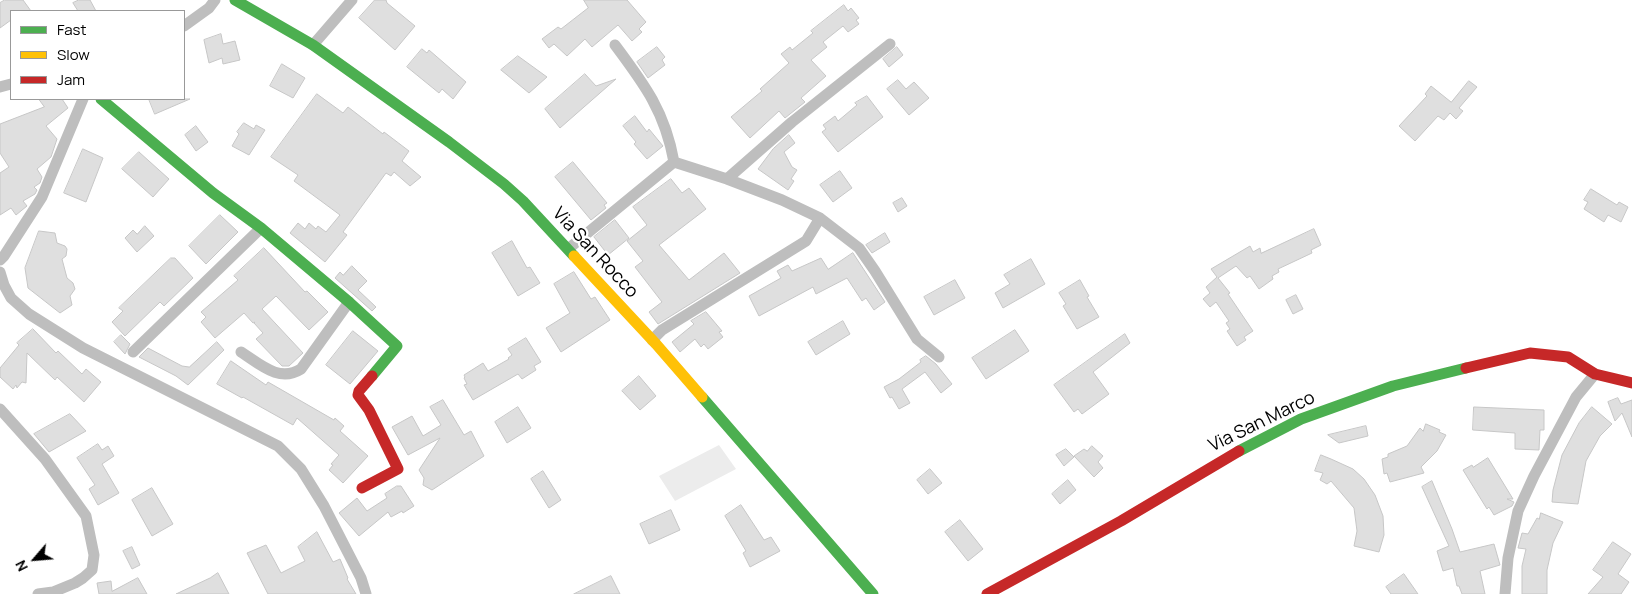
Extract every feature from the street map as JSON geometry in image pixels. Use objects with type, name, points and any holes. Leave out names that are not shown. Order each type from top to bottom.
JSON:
[{"type":"street","points":[[185,25],[209,8],[215,0]]},
{"type":"street","name":"Via San Rocco","points":[[235,0],[314,45],[449,142],[523,201],[652,340],[873,594]]},
{"type":"street","points":[[314,45],[352,0]]},
{"type":"street","points":[[727,179],[792,122],[890,44]]},
{"type":"street","points":[[615,45],[644,85],[661,115],[670,140],[674,162]]},
{"type":"street","points":[[0,260],[29,220],[42,197],[83,100]]},
{"type":"street","points":[[102,100],[214,193],[261,228],[349,302],[397,346],[359,391],[358,395],[369,410],[398,468],[362,488]]},
{"type":"street","points":[[674,162],[727,179],[782,200],[820,218],[860,248],[917,339],[939,357]]},
{"type":"street","points":[[568,249],[674,162]]},
{"type":"street","points":[[652,340],[662,330],[806,241],[820,218]]},
{"type":"street","points":[[133,352],[261,228]]},
{"type":"street","points":[[0,272],[11,298],[28,314],[83,348],[278,446],[301,469],[324,506],[361,578],[366,594]]},
{"type":"street","points":[[241,352],[271,371],[284,375],[294,373],[301,369],[349,302]]},
{"type":"street","name":"Via San Marco","points":[[987,594],[1301,418],[1393,386],[1530,353],[1568,356],[1595,374],[1632,383]]},
{"type":"street","points":[[1505,594],[1508,558],[1518,511],[1538,468],[1576,397],[1595,374]]},
{"type":"street","points":[[0,409],[45,459],[86,516],[94,555],[92,570],[76,583],[53,592],[38,594]]},
{"type":"shaded area","points":[[719,445],[736,469],[675,501],[659,476]]},
{"type":"building","points":[[5,0],[23,0],[30,10],[10,10],[10,21],[0,28],[0,3]]},
{"type":"building","points":[[79,0],[90,0],[95,10],[77,10],[73,3]]},
{"type":"building","points":[[375,0],[386,0],[387,3],[415,26],[395,50],[359,18]]},
{"type":"building","points":[[584,0],[627,0],[646,22],[639,29],[642,32],[632,41],[618,25],[592,47],[585,39],[567,56],[554,44],[549,48],[542,39],[558,27],[561,29],[588,8]]},
{"type":"building","points":[[844,5],[848,11],[851,8],[859,18],[856,20],[859,24],[848,32],[843,26],[823,42],[827,47],[811,60],[826,76],[801,98],[805,102],[785,118],[779,111],[750,138],[731,117],[762,91],[760,89],[789,63],[781,54],[790,47],[792,50],[813,33],[811,31]]},
{"type":"building","points":[[221,34],[223,44],[235,41],[240,60],[223,64],[222,58],[209,63],[204,40]]},
{"type":"building","points":[[657,47],[665,57],[662,60],[665,65],[648,78],[637,62]]},
{"type":"building","points":[[897,47],[903,55],[889,67],[883,59]]},
{"type":"building","points":[[422,49],[427,53],[429,50],[466,82],[453,99],[442,89],[439,93],[407,67]]},
{"type":"building","points":[[518,56],[547,77],[529,93],[501,70]]},
{"type":"building","points":[[282,64],[305,78],[293,98],[270,86]]},
{"type":"building","points":[[585,74],[596,86],[616,79],[560,128],[545,109]]},
{"type":"building","points":[[898,80],[906,89],[914,82],[929,98],[909,115],[887,89]]},
{"type":"building","points":[[1469,81],[1477,87],[1459,108],[1463,111],[1456,119],[1450,113],[1444,120],[1438,116],[1415,141],[1399,126],[1427,96],[1425,94],[1431,86],[1451,102]]},
{"type":"building","points":[[317,94],[343,113],[348,107],[409,151],[402,161],[421,177],[410,186],[394,172],[391,176],[386,173],[343,232],[347,235],[325,262],[290,233],[298,223],[305,229],[309,223],[316,229],[318,226],[326,232],[340,215],[294,181],[298,175],[271,157]]},
{"type":"building","points":[[867,96],[883,117],[838,152],[822,132],[826,129],[823,125],[835,116],[838,121],[857,105],[855,103]]},
{"type":"building","points":[[190,99],[155,114],[149,100]]},
{"type":"building","points":[[40,100],[63,100],[68,108],[46,126],[57,139],[51,157],[37,169],[42,177],[40,183],[34,187],[37,190],[35,194],[23,201],[27,206],[16,215],[11,208],[0,215],[0,173],[9,167],[0,153],[0,124],[44,107]]},
{"type":"building","points":[[635,116],[647,132],[649,129],[663,146],[647,159],[634,144],[636,142],[623,126]]},
{"type":"building","points":[[244,123],[254,129],[256,125],[265,130],[249,155],[232,146],[239,134],[237,132]]},
{"type":"building","points":[[196,126],[208,142],[196,151],[185,135]]},
{"type":"building","points":[[789,135],[795,143],[784,152],[792,167],[797,170],[791,179],[794,181],[788,190],[758,169],[773,149]]},
{"type":"building","points":[[83,149],[103,158],[86,202],[64,193]]},
{"type":"building","points":[[139,152],[169,179],[153,197],[122,169]]},
{"type":"building","points":[[573,162],[607,203],[604,205],[606,208],[591,220],[555,177]]},
{"type":"building","points":[[840,171],[852,188],[833,202],[820,185]]},
{"type":"building","points":[[671,179],[682,193],[689,188],[706,209],[659,245],[689,280],[724,253],[740,273],[658,324],[649,312],[662,302],[635,267],[643,261],[627,241],[647,225],[633,207]]},
{"type":"building","points":[[1591,189],[1617,205],[1619,202],[1628,207],[1621,222],[1608,215],[1604,222],[1584,209],[1588,202],[1584,200]]},
{"type":"building","points":[[902,198],[907,206],[898,212],[893,203]]},
{"type":"building","points":[[220,215],[238,232],[206,264],[189,246]]},
{"type":"building","points":[[615,220],[629,238],[608,255],[594,237]]},
{"type":"building","points":[[145,226],[154,236],[137,252],[125,238],[133,230],[137,234]]},
{"type":"building","points":[[1314,229],[1321,245],[1311,250],[1312,253],[1278,269],[1279,272],[1272,276],[1273,279],[1259,289],[1250,276],[1247,278],[1236,266],[1218,278],[1230,293],[1228,294],[1253,331],[1244,337],[1246,340],[1237,346],[1227,331],[1230,329],[1226,323],[1229,321],[1216,302],[1210,307],[1203,299],[1210,293],[1206,287],[1217,277],[1211,269],[1250,246],[1253,252],[1260,248],[1261,253]]},
{"type":"building","points":[[39,231],[55,233],[57,243],[65,246],[67,249],[66,256],[62,259],[67,278],[73,283],[75,289],[70,296],[72,305],[60,313],[28,288],[25,268]]},
{"type":"building","points":[[885,233],[890,242],[872,253],[866,245]]},
{"type":"building","points":[[512,241],[527,268],[530,267],[540,283],[518,296],[492,253]]},
{"type":"building","points":[[264,248],[305,292],[307,291],[328,312],[309,330],[276,296],[262,309],[303,353],[289,366],[282,366],[256,339],[263,333],[255,322],[253,323],[244,313],[215,338],[201,322],[206,317],[201,312],[238,280],[234,276]]},
{"type":"building","points":[[853,253],[885,302],[874,310],[866,298],[862,301],[847,278],[816,294],[813,287],[759,316],[749,296],[781,278],[777,271],[788,265],[792,271],[821,258],[828,269]]},
{"type":"building","points":[[171,258],[175,258],[193,278],[164,306],[160,302],[125,336],[112,322],[123,311],[119,308]]},
{"type":"building","points":[[1031,259],[1045,284],[1003,308],[995,293],[1010,284],[1004,275]]},
{"type":"building","points":[[352,266],[367,281],[358,290],[376,307],[372,311],[335,278],[340,272],[343,275]]},
{"type":"building","points":[[574,272],[591,299],[595,297],[610,320],[561,352],[546,328],[570,313],[554,284]]},
{"type":"building","points":[[955,280],[965,298],[934,315],[924,297]]},
{"type":"building","points":[[1080,280],[1089,296],[1087,297],[1099,317],[1077,329],[1063,306],[1066,304],[1059,293]]},
{"type":"building","points":[[1296,295],[1303,309],[1293,314],[1286,300]]},
{"type":"building","points":[[706,312],[722,331],[719,332],[723,337],[708,349],[704,344],[701,347],[695,339],[680,352],[672,342],[694,324],[691,321]]},
{"type":"building","points":[[843,321],[850,334],[816,355],[808,342]]},
{"type":"building","points":[[33,329],[56,353],[58,351],[82,374],[86,369],[101,382],[84,402],[57,377],[55,380],[27,353],[26,383],[22,382],[17,388],[16,385],[13,389],[0,377],[0,368],[19,345],[17,343]]},
{"type":"building","points":[[1015,330],[1029,351],[986,379],[972,358]]},
{"type":"building","points":[[353,331],[378,351],[350,384],[326,365]]},
{"type":"building","points":[[1125,334],[1130,343],[1093,372],[1109,394],[1082,414],[1078,409],[1074,412],[1054,385]]},
{"type":"building","points":[[121,335],[130,344],[125,354],[114,342]]},
{"type":"building","points":[[526,338],[541,362],[534,366],[536,370],[522,379],[518,374],[473,400],[464,385],[467,384],[464,375],[483,363],[488,371],[509,359],[512,355],[508,349]]},
{"type":"building","points":[[217,342],[224,350],[188,385],[176,376],[139,357],[148,348],[182,366],[189,367]]},
{"type":"building","points":[[926,356],[936,364],[952,384],[941,393],[925,372],[902,389],[910,403],[899,409],[884,387],[899,379]]},
{"type":"building","points":[[231,361],[266,385],[268,382],[334,420],[335,418],[344,426],[340,431],[368,456],[343,483],[329,470],[333,465],[331,464],[339,455],[297,418],[293,425],[217,384]]},
{"type":"building","points":[[639,376],[656,396],[640,410],[622,391]]},
{"type":"building","points":[[1618,398],[1621,404],[1632,400],[1632,437],[1622,413],[1615,421],[1608,402]]},
{"type":"building","points":[[443,400],[464,435],[471,431],[484,456],[432,490],[423,485],[424,478],[419,470],[440,438],[408,455],[392,427],[412,416],[423,436],[441,425],[430,407]]},
{"type":"building","points":[[518,407],[531,428],[507,443],[495,422]]},
{"type":"building","points":[[1474,407],[1544,410],[1544,430],[1540,430],[1539,450],[1515,449],[1515,433],[1473,430]]},
{"type":"building","points":[[1592,407],[1612,424],[1600,436],[1586,461],[1578,504],[1552,502],[1553,490],[1562,455],[1579,423]]},
{"type":"building","points":[[70,414],[86,431],[49,452],[34,434]]},
{"type":"building","points":[[1426,424],[1446,435],[1437,451],[1421,467],[1424,473],[1390,482],[1387,473],[1384,474],[1382,459],[1388,457],[1388,454],[1407,446],[1420,428],[1423,431]]},
{"type":"building","points":[[1366,426],[1368,436],[1339,443],[1328,435]]},
{"type":"building","points":[[98,444],[102,450],[108,446],[114,456],[102,464],[119,493],[98,505],[89,489],[95,485],[77,458]]},
{"type":"building","points":[[1092,446],[1103,456],[1098,462],[1103,468],[1094,477],[1074,456],[1084,449],[1087,451]]},
{"type":"building","points":[[1066,449],[1074,457],[1064,466],[1056,455]]},
{"type":"building","points":[[1321,455],[1353,469],[1364,479],[1375,495],[1383,516],[1384,535],[1379,552],[1354,546],[1357,531],[1354,508],[1331,481],[1327,484],[1320,480],[1323,473],[1315,471]]},
{"type":"building","points":[[1488,458],[1513,499],[1507,499],[1514,502],[1512,506],[1494,515],[1489,507],[1487,509],[1463,470],[1472,465],[1473,467]]},
{"type":"building","points":[[930,469],[942,483],[928,494],[917,480]]},
{"type":"building","points":[[543,471],[561,500],[549,508],[531,479]]},
{"type":"building","points":[[1068,480],[1076,490],[1060,504],[1052,494]]},
{"type":"building","points":[[1432,481],[1460,552],[1494,544],[1500,565],[1480,571],[1485,594],[1462,594],[1459,586],[1457,586],[1453,568],[1443,571],[1437,551],[1449,546],[1422,487]]},
{"type":"building","points":[[397,486],[401,486],[414,506],[403,513],[402,511],[391,517],[388,512],[359,536],[339,513],[357,498],[367,511],[387,498],[385,494]]},
{"type":"building","points":[[152,488],[173,524],[152,536],[132,500]]},
{"type":"building","points":[[741,505],[764,540],[771,537],[780,551],[750,567],[743,553],[746,551],[725,516]]},
{"type":"building","points":[[671,510],[680,530],[649,544],[640,524]]},
{"type":"building","points":[[1541,513],[1563,522],[1553,543],[1547,570],[1547,594],[1522,594],[1522,566],[1526,549],[1518,548],[1522,533],[1528,534]]},
{"type":"building","points":[[960,520],[983,549],[968,561],[945,532]]},
{"type":"building","points":[[317,532],[333,562],[340,559],[347,579],[356,594],[268,594],[247,553],[266,545],[281,573],[305,561],[298,547]]},
{"type":"building","points":[[1613,542],[1631,554],[1618,574],[1629,582],[1621,594],[1588,594],[1603,577],[1593,570]]},
{"type":"building","points":[[132,547],[140,565],[132,569],[123,551]]},
{"type":"building","points":[[218,573],[229,594],[176,594],[210,578]]},
{"type":"building","points":[[1404,574],[1418,594],[1391,594],[1386,587]]},
{"type":"building","points":[[611,576],[620,594],[574,594]]},
{"type":"building","points":[[138,578],[147,594],[99,594],[97,583],[111,581],[112,591]]},
{"type":"traffic: fast","points":[[235,0],[313,45],[449,142],[523,201],[574,256]]},
{"type":"traffic: fast","points":[[102,100],[213,193],[261,228],[349,302],[397,346],[372,376]]},
{"type":"traffic: fast","points":[[1239,451],[1301,419],[1393,386],[1466,368]]},
{"type":"traffic: fast","points":[[702,397],[873,594]]},
{"type":"traffic: slow","points":[[574,256],[656,344],[702,397]]},
{"type":"traffic: jam","points":[[1466,368],[1530,353],[1568,357],[1595,374],[1632,383]]},
{"type":"traffic: jam","points":[[362,488],[398,469],[369,410],[358,395],[359,391],[372,376]]},
{"type":"traffic: jam","points":[[987,594],[1121,521],[1239,451]]}]
